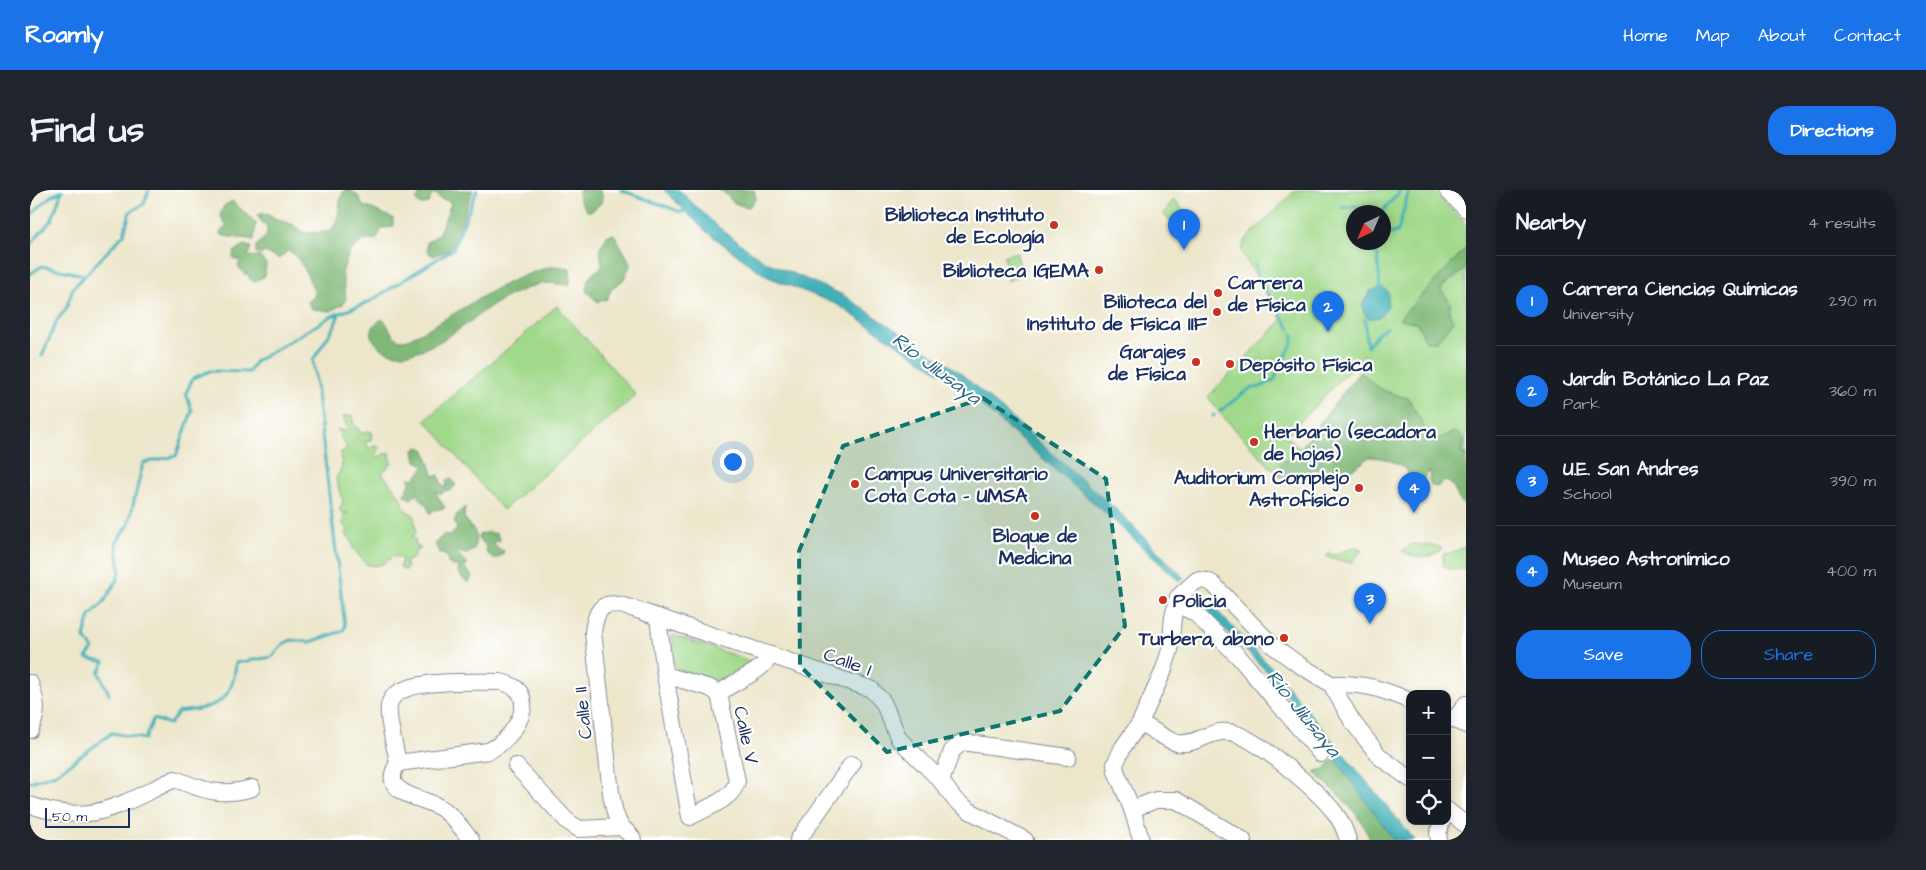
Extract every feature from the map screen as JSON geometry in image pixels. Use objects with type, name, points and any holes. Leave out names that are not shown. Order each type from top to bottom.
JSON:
[{"type":"street","points":[[1446,190],[1466,209]]},
{"type":"street","points":[[1141,840],[1132,809],[1122,788],[1116,764],[1124,747],[1140,723],[1168,658],[1183,593],[1202,580],[1213,584],[1272,645],[1298,664],[1331,684],[1352,721],[1380,757],[1406,776]]},
{"type":"street","points":[[1183,593],[1195,613],[1238,656],[1321,754]]},
{"type":"street","name":"Calle II","points":[[631,608],[617,603],[607,604],[598,612],[593,632],[615,815],[621,827],[631,835],[633,840]]},
{"type":"street","name":"Calle I","points":[[631,608],[871,689],[883,702],[899,739],[941,781],[955,800],[1025,840]]},
{"type":"street","points":[[658,618],[665,675]]},
{"type":"street","points":[[719,694],[730,684],[767,663],[771,656]]},
{"type":"street","name":"Calle V","points":[[665,675],[702,686],[719,694],[737,781],[736,786],[728,796],[690,817],[665,675]]},
{"type":"street","points":[[398,763],[488,751],[500,746],[510,736],[521,712],[524,699],[520,690],[512,684],[500,682],[420,684],[404,689],[390,702],[389,712],[398,763],[392,772],[392,781],[397,787],[408,794],[440,807],[471,840]]},
{"type":"street","points":[[30,683],[38,705],[36,718],[30,730]]},
{"type":"street","points":[[1331,684],[1348,683],[1380,688],[1406,699]]},
{"type":"street","points":[[1456,721],[1466,704]]},
{"type":"street","points":[[1140,723],[1177,743],[1193,742],[1223,732],[1242,736],[1281,761],[1334,811],[1344,828],[1348,840]]},
{"type":"street","points":[[941,781],[952,751],[962,742],[1068,757]]},
{"type":"street","points":[[798,840],[852,764]]},
{"type":"street","points":[[516,766],[567,820],[579,829],[621,827]]},
{"type":"street","points":[[30,805],[73,814],[102,812],[175,779],[204,790],[232,794],[252,788]]},
{"type":"street","points":[[1132,809],[1156,800],[1176,800],[1243,840]]},
{"type":"street","points":[[1451,813],[1466,825]]},
{"type":"street","points":[[1439,840],[1438,834],[1441,825]]},
{"type":"highlighted area","points":[[983,398],[1106,479],[1125,626],[1060,711],[887,752],[800,666],[799,551],[843,446]]},
{"type":"green space","points":[[345,190],[351,190],[359,197],[362,205],[393,218],[393,227],[382,228],[377,239],[362,241],[349,253],[342,272],[346,298],[343,304],[331,311],[312,309],[308,302],[315,295],[301,263],[292,253],[288,251],[279,259],[265,252],[261,255],[256,253],[256,246],[267,235],[267,228],[257,216],[263,212],[292,224],[304,233],[328,232],[336,223],[340,201]]},
{"type":"green space","points":[[423,190],[473,190],[453,244],[448,250],[433,256],[427,251],[427,242],[438,235],[451,204],[449,201],[440,199],[436,194],[432,194],[428,203],[420,205],[416,200]]},
{"type":"green space","points":[[579,190],[601,190],[603,201],[592,211],[587,211],[579,199]]},
{"type":"green space","points":[[719,190],[754,190],[756,198],[749,207],[741,206]]},
{"type":"green space","points":[[1296,190],[1432,190],[1466,224],[1466,248],[1400,318],[1417,323],[1426,341],[1437,341],[1453,321],[1450,316],[1448,299],[1441,290],[1443,286],[1466,269],[1466,454],[1462,455],[1460,453],[1463,448],[1447,436],[1434,441],[1428,436],[1408,398],[1381,389],[1366,377],[1360,371],[1369,360],[1364,355],[1286,436],[1300,449],[1293,456],[1272,469],[1219,412],[1208,397],[1282,320],[1241,251],[1245,240]]},
{"type":"green space","points":[[1174,199],[1188,216],[1177,228],[1163,214]]},
{"type":"green space","points":[[232,201],[256,223],[254,240],[220,234],[227,226],[220,215],[224,206]]},
{"type":"green space","points":[[614,234],[631,264],[624,279],[611,290],[607,299],[598,302],[586,291],[588,279],[601,268],[600,248],[608,235]]},
{"type":"green space","points":[[244,245],[251,247],[248,256],[260,257],[266,264],[265,276],[254,282],[249,278],[248,273],[245,275],[238,266],[241,260],[235,260],[233,257],[234,252]]},
{"type":"green space","points":[[1466,248],[1466,269],[1445,284],[1441,290],[1451,303],[1449,313],[1453,321],[1437,341],[1426,341],[1417,323],[1399,319]]},
{"type":"green space","points":[[1016,252],[1020,265],[1015,272],[1016,277],[1008,281],[1008,277],[1012,275],[1007,270],[1011,266],[1005,262],[1004,256]]},
{"type":"green space","points":[[555,266],[570,268],[570,285],[543,283],[514,294],[490,306],[460,329],[428,347],[411,353],[396,354],[382,349],[371,336],[373,327],[380,320],[384,320],[396,338],[408,339],[497,288],[516,279]]},
{"type":"green space","points":[[557,306],[636,395],[503,510],[425,420]]},
{"type":"green space","points":[[1360,371],[1381,389],[1408,398],[1428,436],[1434,441],[1454,432],[1461,435],[1465,441],[1460,453],[1466,454],[1466,506],[1459,500],[1452,485],[1449,483],[1445,481],[1437,487],[1432,486],[1429,480],[1431,473],[1428,472],[1424,479],[1413,481],[1403,468],[1394,462],[1379,458],[1369,457],[1337,482],[1333,482],[1314,469],[1296,482],[1278,476],[1281,464],[1300,449]]},
{"type":"green space","points":[[353,415],[353,423],[362,434],[367,431],[372,432],[371,440],[365,443],[370,449],[374,445],[379,447],[376,458],[390,452],[391,464],[382,473],[401,498],[406,511],[414,515],[416,532],[411,538],[415,539],[416,545],[421,549],[416,551],[413,558],[405,562],[407,568],[404,570],[400,567],[402,559],[399,557],[393,557],[379,565],[366,564],[353,548],[351,539],[345,534],[348,530],[343,525],[343,518],[348,512],[343,514],[339,510],[343,502],[336,479],[342,467],[340,453],[347,448],[337,430],[349,431],[343,417]]},
{"type":"green space","points":[[419,447],[425,450],[433,474],[435,476],[439,475],[442,486],[447,487],[446,481],[450,478],[456,485],[450,491],[446,490],[441,494],[435,491],[445,508],[433,510],[430,514],[426,504],[419,498],[419,492],[411,499],[404,495],[410,484],[409,478],[414,479],[425,466],[416,461],[414,450]]},
{"type":"green space","points":[[465,507],[464,517],[469,524],[469,528],[473,529],[476,535],[474,550],[467,554],[456,552],[467,563],[467,566],[464,567],[472,576],[469,583],[458,572],[459,566],[453,566],[448,563],[447,556],[439,553],[435,543],[444,534],[450,536],[457,529],[454,522],[457,514]]},
{"type":"green space","points":[[488,532],[497,534],[500,541],[492,542],[497,548],[504,551],[503,554],[493,559],[487,553],[485,544],[478,539],[479,535]]},
{"type":"green space","points":[[1412,544],[1442,549],[1427,557],[1412,556],[1402,551]]},
{"type":"green space","points":[[1355,547],[1361,549],[1361,551],[1351,563],[1326,557],[1329,553],[1334,555]]},
{"type":"green space","points":[[1461,548],[1466,548],[1466,569],[1448,569],[1443,565],[1443,554],[1455,552]]},
{"type":"green space","points":[[673,635],[751,662],[724,678],[720,683],[678,669],[674,663]]},
{"type":"green space","points":[[1335,758],[1394,840],[1370,840],[1354,811],[1314,772],[1324,769]]},
{"type":"water","name":"Río Jilusaya","points":[[664,190],[679,190],[717,226],[764,261],[843,295],[958,371],[1118,511],[1184,578],[1180,582],[1113,520],[957,384],[836,304],[768,277],[702,228]]},
{"type":"water","points":[[1383,287],[1388,292],[1388,306],[1379,317],[1369,319],[1364,313],[1362,305],[1370,291]]},
{"type":"water","name":"Río Jilusaya","points":[[1197,590],[1275,671],[1415,840],[1394,840],[1335,758],[1273,678],[1191,595]]},
{"type":"waterway","points":[[42,356],[57,320],[66,309],[73,288],[124,234],[130,212],[144,204],[149,190]]},
{"type":"waterway","points":[[109,694],[99,673],[104,662],[86,658],[93,649],[84,637],[90,616],[104,602],[117,580],[120,569],[116,542],[128,526],[143,463],[176,456],[192,411],[186,393],[193,378],[210,371],[249,372],[256,361],[332,316],[369,302],[453,249],[477,190]]},
{"type":"waterway","points":[[621,190],[681,212],[686,211]]},
{"type":"waterway","points":[[1388,205],[1401,190]]},
{"type":"waterway","points":[[1391,234],[1398,231],[1409,190]]},
{"type":"waterway","points":[[30,245],[52,219],[62,191]]},
{"type":"waterway","points":[[30,216],[51,196],[63,191]]},
{"type":"waterway","points":[[1342,208],[1346,207]]},
{"type":"waterway","points":[[1372,250],[1378,256],[1379,288]]},
{"type":"waterway","points":[[1255,264],[1259,280],[1290,329]]},
{"type":"waterway","points":[[30,274],[42,266],[83,275]]},
{"type":"waterway","points":[[30,782],[56,774],[112,733],[145,739],[153,719],[170,724],[178,712],[202,708],[220,701],[231,687],[236,663],[272,657],[283,644],[291,640],[310,642],[343,631],[345,627],[313,360],[334,327],[339,314]]},
{"type":"waterway","points":[[1365,319],[1366,335]]},
{"type":"waterway","points":[[1366,337],[1367,346],[1378,333],[1387,327]]},
{"type":"waterway","points":[[1293,334],[1293,343]]},
{"type":"waterway","points":[[1220,411],[1249,389],[1261,387],[1274,380],[1291,346]]},
{"type":"place","name":"Biblioteca Instituto de Ecología","points":[[1054,225]]},
{"type":"place","name":"Carrera Ciencias Químicas","points":[[1184,250]]},
{"type":"place","name":"Biblioteca IGEMA","points":[[1099,270]]},
{"type":"place","name":"Carrera de Física","points":[[1218,293]]},
{"type":"place","name":"Bilioteca del Instituto de Física IIF","points":[[1217,312]]},
{"type":"place","name":"Jardín Botánico La Paz","points":[[1328,332]]},
{"type":"place","name":"Garajes de Física","points":[[1196,362]]},
{"type":"place","name":"Depósito Física","points":[[1230,364]]},
{"type":"place","name":"Herbario (secadora de hojas)","points":[[1254,442]]},
{"type":"place","name":"Campus Universitario Cota Cota - UMSA","points":[[855,484]]},
{"type":"place","name":"Auditorium Complejo Astrofísico","points":[[1359,488]]},
{"type":"place","name":"Museo Astronímico","points":[[1414,513]]},
{"type":"place","name":"Bloque de Medicina","points":[[1035,516]]},
{"type":"place","name":"Policia","points":[[1163,600]]},
{"type":"place","name":"U.E. San Andres","points":[[1370,624]]},
{"type":"place","name":"Turbera, abono","points":[[1284,638]]}]
